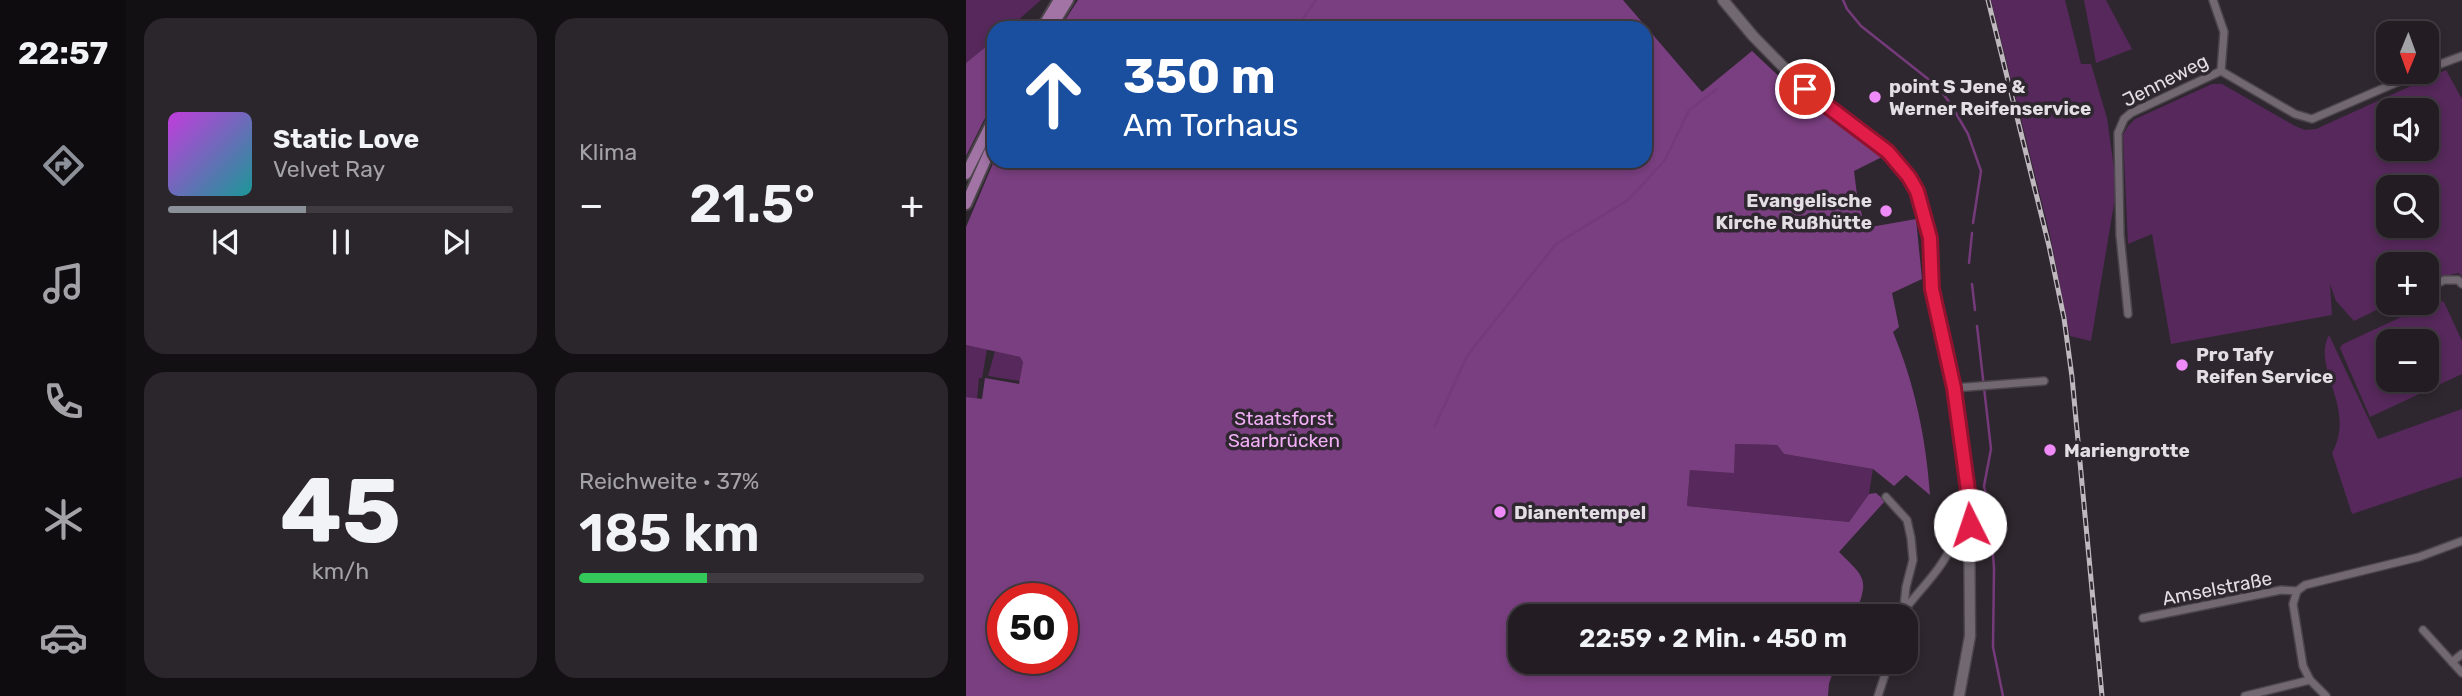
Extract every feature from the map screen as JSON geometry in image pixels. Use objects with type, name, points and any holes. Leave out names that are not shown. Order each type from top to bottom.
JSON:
[{"type":"main road","points":[[1046,21],[1059,0]]},
{"type":"main road","points":[[1055,21],[1068,0]]},
{"type":"main road","points":[[1723,0],[1753,36],[1805,89],[1893,157],[1909,177],[1923,207],[1931,247],[1932,289],[1954,388],[1970,511],[1970,636],[1959,696]]},
{"type":"main road","points":[[966,174],[987,132]]},
{"type":"main road","points":[[966,204],[987,157]]},
{"type":"street","name":"Jenneweg","points":[[2128,314],[2120,235],[2120,125],[2131,113],[2221,71],[2224,32],[2213,0]]},
{"type":"street","points":[[2440,64],[2462,56]]},
{"type":"street","points":[[2221,71],[2295,114],[2312,119],[2393,84]]},
{"type":"street","points":[[2439,283],[2458,280],[2462,284]]},
{"type":"street","points":[[1954,388],[2044,381]]},
{"type":"street","points":[[1886,496],[1904,514],[1911,538],[1913,560],[1905,604]]},
{"type":"street","points":[[1911,604],[1940,568],[1963,515],[1970,511]]},
{"type":"street","name":"Amselstraße","points":[[2143,618],[2281,590],[2297,591],[2316,581],[2419,557],[2462,541]]},
{"type":"street","points":[[2297,591],[2293,604],[2303,666],[2311,680],[2326,696]]},
{"type":"street","points":[[2423,630],[2462,673]]},
{"type":"street","points":[[2452,662],[2462,654]]},
{"type":"street","points":[[1878,696],[1885,674]]},
{"type":"street","points":[[2245,696],[2311,680]]},
{"type":"shaded area","points":[[966,0],[1041,0],[1017,21],[987,21],[987,46],[966,63]]},
{"type":"shaded area","points":[[1991,0],[2065,0],[2081,64],[2091,64],[2107,118],[2115,176],[2114,204],[2091,341],[2070,336],[2050,235]]},
{"type":"shaded area","points":[[2084,0],[2106,0],[2132,49],[2096,63]]},
{"type":"shaded area","points":[[2446,70],[2462,99],[2462,277],[2459,273],[2439,279],[2439,252],[2376,252],[2376,310],[2354,321],[2336,301],[2330,284],[2332,315],[2171,344],[2152,234],[2128,244],[2123,135],[2128,126],[2135,119],[2212,84],[2222,84],[2305,130],[2316,129],[2376,102],[2376,161],[2439,161],[2439,98],[2384,98],[2415,84],[2440,84],[2440,73]]},
{"type":"shaded area","points":[[2439,300],[2444,302],[2462,341],[2462,374],[2439,385],[2439,329],[2376,329],[2376,392],[2423,392],[2370,417],[2340,348],[2343,344],[2406,315],[2439,315]]},
{"type":"shaded area","points":[[2329,335],[2378,439],[2462,409],[2462,477],[2352,514],[2332,453],[2340,420],[2325,361]]},
{"type":"shaded area","points":[[966,345],[987,349],[982,378],[979,378],[977,399],[966,397]]},
{"type":"shaded area","points":[[995,351],[1020,357],[1023,362],[1020,381],[988,376]]},
{"type":"shaded area","points":[[1735,444],[1777,445],[1784,454],[1873,469],[1869,494],[1849,522],[1687,506],[1690,470]]},
{"type":"green space","name":"Staatsforst Saarbrücken","points":[[1078,0],[1623,0],[1641,21],[1064,21]]},
{"type":"green space","name":"Staatsforst Saarbrücken","points":[[1652,34],[1702,92],[1752,51],[1802,98],[1882,157],[1854,171],[1857,195],[1865,228],[1916,219],[1922,279],[1892,293],[1899,327],[1893,332],[1908,372],[1918,412],[1930,495],[1906,475],[1894,486],[1873,469],[1784,454],[1777,445],[1735,444],[1734,473],[1690,470],[1687,506],[1849,522],[1869,494],[1876,493],[1885,501],[1839,552],[1860,574],[1863,586],[1859,604],[1508,604],[1508,674],[1832,674],[1828,696],[966,696],[966,397],[982,399],[985,378],[1019,384],[1023,362],[1020,357],[966,345],[966,227],[991,168],[1652,168]]},
{"type":"green space","points":[[987,46],[987,114],[966,156],[966,63]]},
{"type":"waterway","points":[[1301,21],[1316,0]]},
{"type":"waterway","points":[[1843,0],[1861,26],[1937,86],[1950,103],[1968,134],[1981,171],[1973,223]]},
{"type":"waterway","points":[[1435,426],[1467,356],[1556,244],[1628,200],[1665,160],[1689,110],[1717,89]]},
{"type":"waterway","points":[[1969,263],[1972,233]]},
{"type":"waterway","points":[[1972,284],[1975,310]]},
{"type":"waterway","points":[[1977,326],[1991,449],[1984,486],[1990,515],[1994,568],[1993,647],[2003,696]]},
{"type":"railway","points":[[1988,0],[2049,246],[2064,318],[2102,696]]},
{"type":"place","name":"point S Jene & Werner Reifenservice","points":[[1875,97]]},
{"type":"place","name":"Evangelische Kirche Rußhütte","points":[[1886,211]]},
{"type":"place","name":"Pro Tafy Reifen Service","points":[[2182,365]]},
{"type":"place","name":"Mariengrotte","points":[[2050,450]]},
{"type":"place","name":"Dianentempel","points":[[1500,512]]},
{"type":"route","points":[[1805,89],[1888,152],[1917,191],[1930,238],[1932,289],[1954,388],[1969,498],[1970,525]]}]
